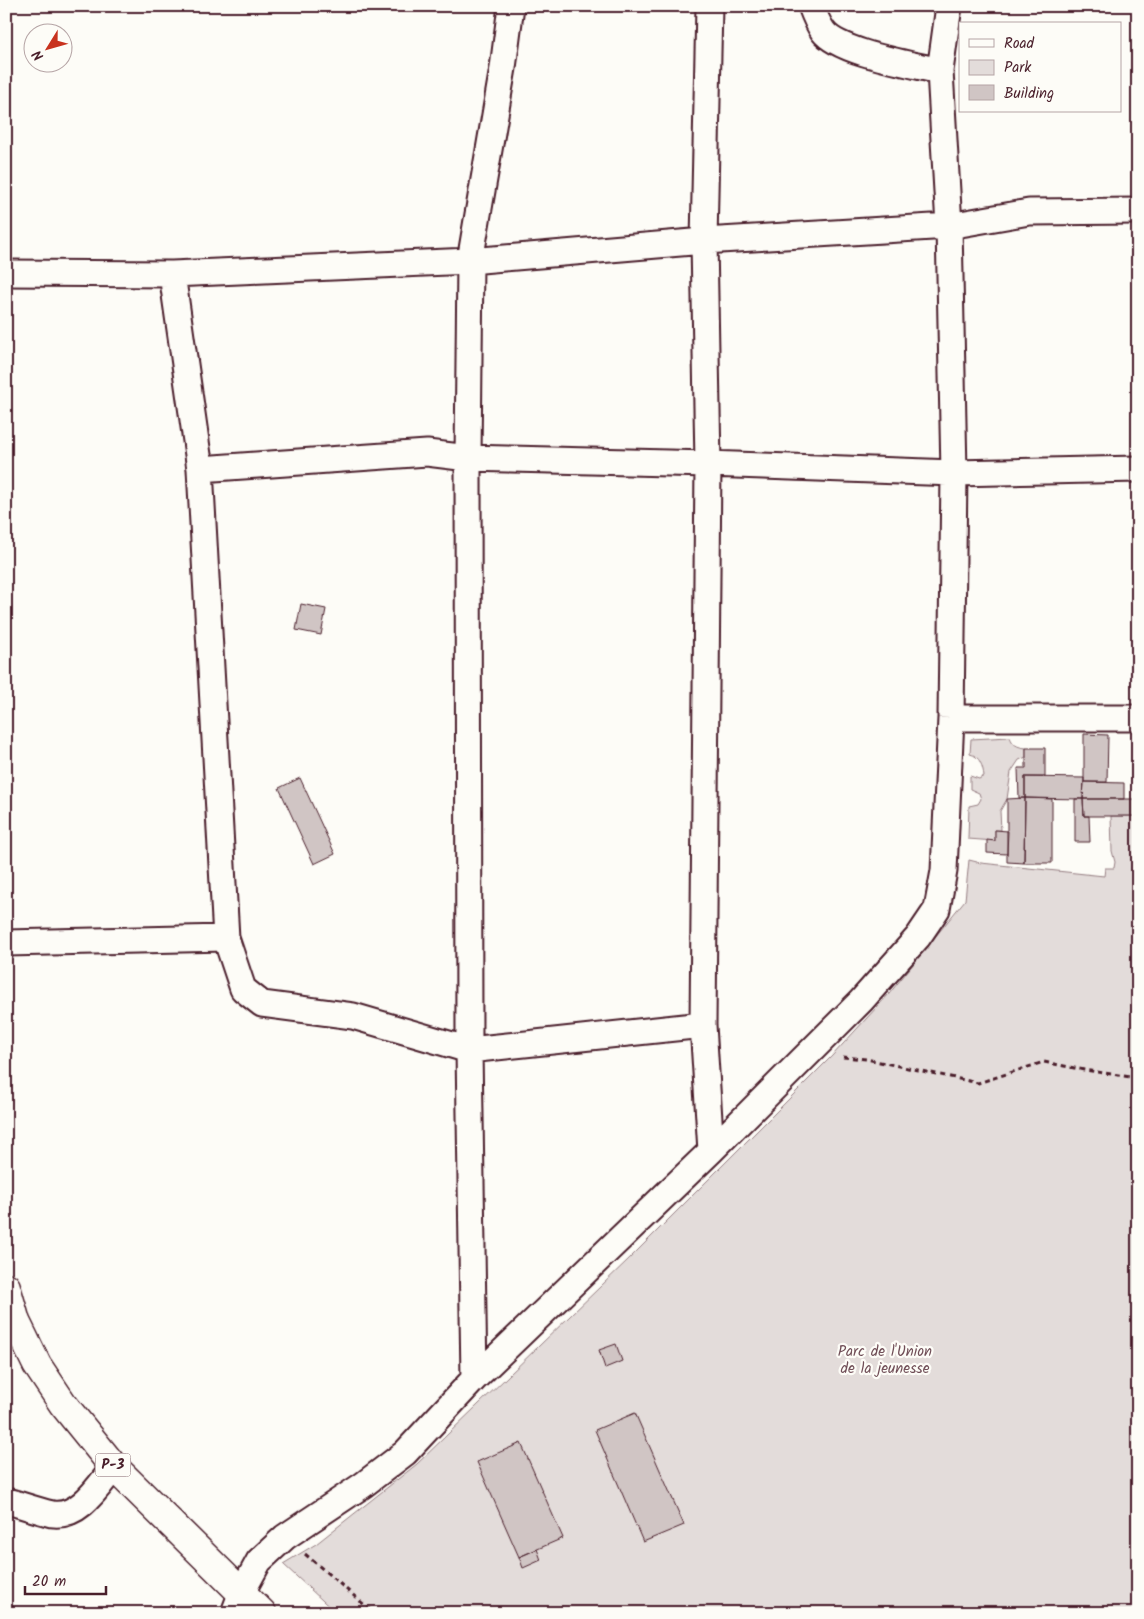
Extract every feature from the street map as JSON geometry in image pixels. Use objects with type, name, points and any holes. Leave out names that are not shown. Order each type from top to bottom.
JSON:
[{"type":"highway","name":"P-3","points":[[6,1287],[16,1322],[37,1365],[63,1404],[114,1467],[238,1602],[262,1613]]},
{"type":"street","points":[[474,1379],[469,1050],[468,458],[470,261],[501,78],[511,6]]},
{"type":"street","points":[[709,6],[704,241],[708,464],[704,1025],[711,1152]]},
{"type":"street","points":[[811,6],[823,31],[836,42],[856,50],[940,71]]},
{"type":"street","points":[[238,1602],[259,1561],[285,1538],[405,1454],[474,1379],[711,1152],[861,1001],[918,937],[938,909],[944,871],[951,718],[954,473],[949,226],[940,71],[949,6]]},
{"type":"street","points":[[6,273],[172,274],[470,261],[704,241],[949,226],[1029,212],[1138,210]]},
{"type":"street","points":[[172,274],[200,469],[226,938],[243,990],[262,1004],[353,1016],[469,1050],[704,1025]]},
{"type":"street","points":[[200,469],[427,453],[468,458],[954,473],[1138,468]]},
{"type":"street","points":[[951,718],[1138,718]]},
{"type":"street","points":[[6,943],[226,938]]},
{"type":"street","points":[[6,1502],[53,1514],[71,1512],[83,1503],[114,1467]]},
{"type":"path","points":[[808,1054],[866,1059],[978,1083],[1044,1062],[1138,1078]]},
{"type":"path","points":[[285,1538],[374,1613]]},
{"type":"green space","points":[[1010,737],[1016,745],[1026,748],[1026,757],[1019,760],[1011,772],[1007,799],[1000,811],[1001,830],[995,830],[995,841],[968,839],[969,806],[978,804],[981,799],[979,793],[970,789],[970,776],[979,779],[984,776],[979,759],[970,754],[971,739]]},
{"type":"green space","name":"Parc de l'Union de la jeunesse","points":[[1111,816],[1138,816],[1138,1613],[336,1613],[283,1564],[316,1544],[417,1464],[631,1257],[832,1056],[889,994],[965,900],[969,860],[981,863],[1104,876],[1105,868],[1114,868],[1115,862],[1112,851]]},
{"type":"building","points":[[301,604],[326,609],[321,635],[296,630]]},
{"type":"building","points":[[1084,734],[1108,735],[1107,782],[1084,782]]},
{"type":"building","points":[[1026,748],[1045,748],[1045,777],[1025,777],[1025,798],[1019,798],[1018,768],[1026,768]]},
{"type":"building","points":[[1025,777],[1084,778],[1083,799],[1025,798]]},
{"type":"building","points":[[300,778],[335,854],[314,864],[279,788]]},
{"type":"building","points":[[1084,782],[1124,783],[1124,799],[1083,799]]},
{"type":"building","points":[[1025,798],[1052,799],[1052,863],[1024,863]]},
{"type":"building","points":[[1025,798],[1024,863],[1007,862],[1007,799]]},
{"type":"building","points":[[1075,799],[1083,799],[1084,816],[1089,816],[1090,842],[1075,842]]},
{"type":"building","points":[[1083,799],[1138,799],[1138,816],[1084,816]]},
{"type":"building","points":[[995,830],[1008,831],[1007,854],[987,853],[987,840],[995,841]]},
{"type":"building","points":[[616,1344],[622,1361],[605,1368],[599,1350]]},
{"type":"building","points":[[635,1413],[684,1525],[643,1542],[595,1430]]},
{"type":"building","points":[[521,1443],[563,1538],[519,1557],[477,1462]]},
{"type":"building","points":[[537,1549],[541,1560],[523,1568],[519,1557]]}]
